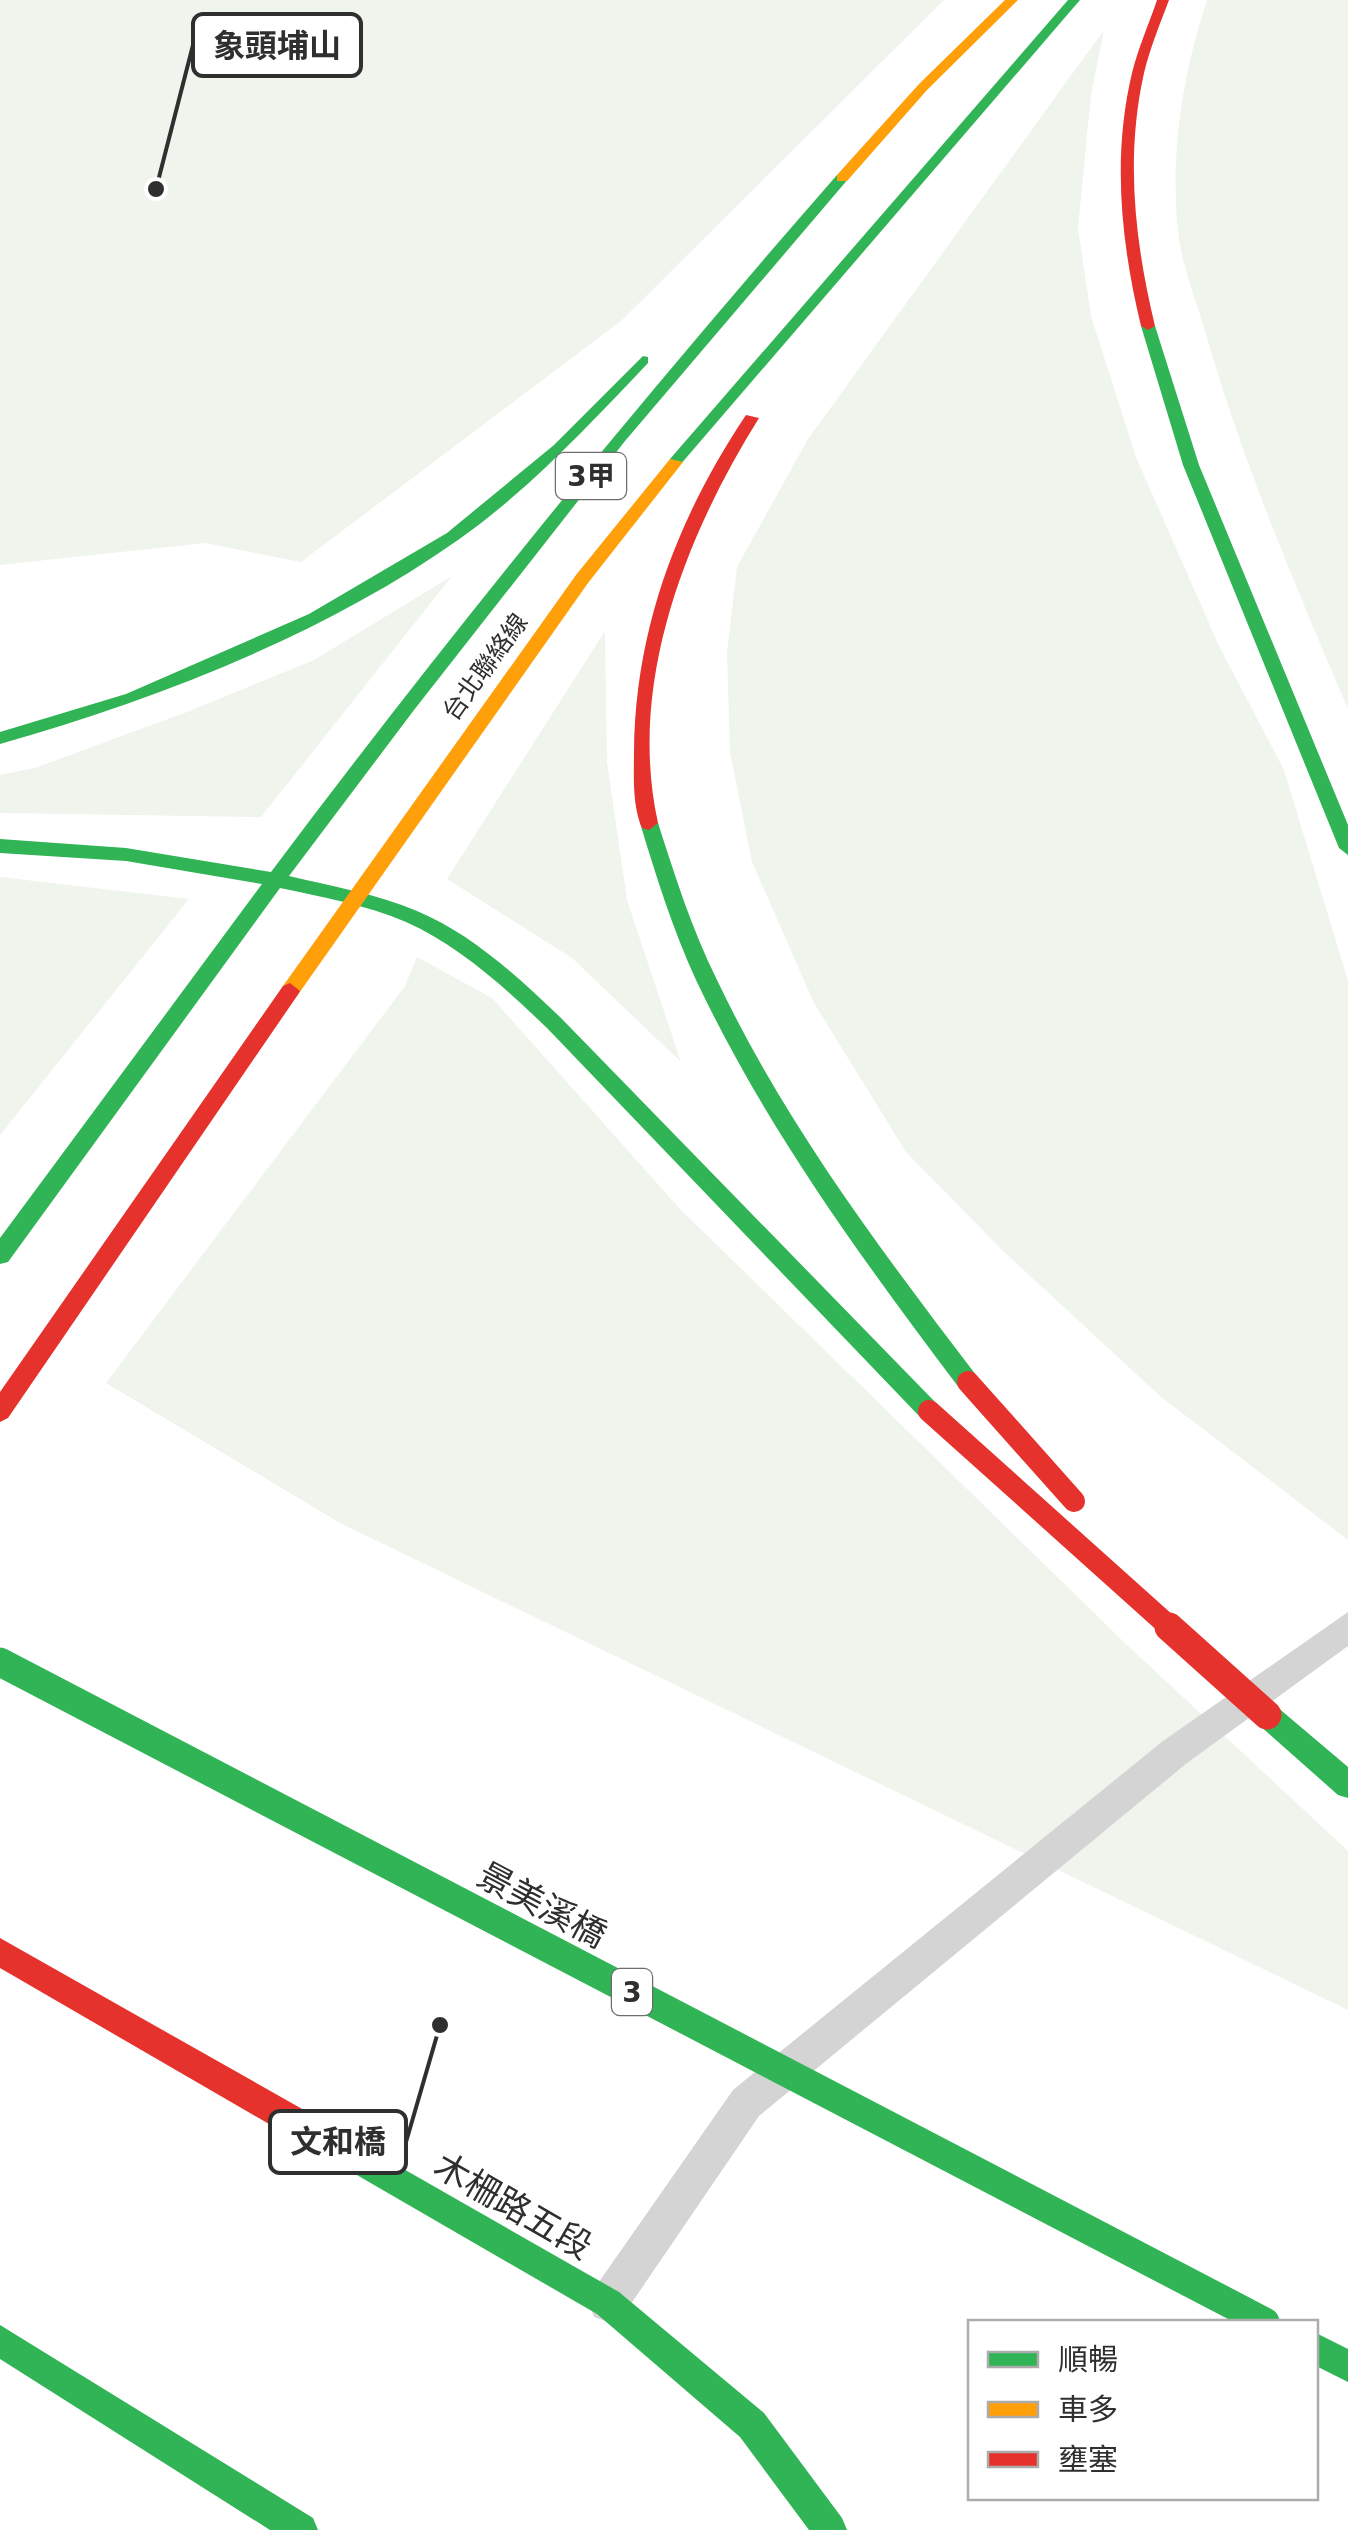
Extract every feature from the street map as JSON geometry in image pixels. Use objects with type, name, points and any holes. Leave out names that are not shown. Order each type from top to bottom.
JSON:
[{"type":"main road","name":"台北聯絡線","points":[[0,1255],[273,876],[725,309],[923,87],[1012,0]]},
{"type":"main road","name":"台北聯絡線","points":[[0,1412],[64,1313],[352,900],[582,579],[772,341],[960,139],[1074,0]]},
{"type":"main road","points":[[1163,0],[1134,94],[1128,175],[1137,271],[1157,364],[1188,463],[1348,848]]},
{"type":"main road","points":[[828,158],[841,143],[923,87]]},
{"type":"main road","points":[[800,351],[960,139]]},
{"type":"main road","points":[[0,738],[132,698],[315,618],[453,536],[559,448],[653,348]]},
{"type":"main road","points":[[766,398],[721,460],[685,528],[655,616],[641,710],[646,808],[682,938],[760,1088],[870,1252],[968,1382],[1085,1512]]},
{"type":"main road","points":[[0,846],[85,846],[200,860],[273,876],[420,920],[485,959],[522,991],[714,1186],[815,1300],[929,1412],[1348,1785]]},
{"type":"main road","points":[[1111,1541],[1267,1714]]},
{"type":"main road","name":"景美溪橋","points":[[0,1662],[1261,2320]]},
{"type":"main road","name":"木柵路五段","points":[[0,1952],[608,2303],[752,2425],[830,2530]]},
{"type":"main road","points":[[0,2341],[301,2530]]},
{"type":"main road","points":[[1318,2350],[1348,2366]]},
{"type":"lane","points":[[608,2303],[746,2103],[1175,1752],[1348,1627]]},
{"type":"shaded area","points":[[0,0],[944,0],[621,321],[301,562],[205,543],[0,565]]},
{"type":"shaded area","points":[[1207,0],[1348,0],[1348,709],[1255,481],[1181,252],[1176,208],[1180,118]]},
{"type":"shaded area","points":[[1104,30],[1091,94],[1078,228],[1091,316],[1136,457],[1219,646],[1284,770],[1348,981],[1348,1540],[1160,1396],[1003,1251],[906,1152],[814,1003],[752,862],[730,752],[727,653],[737,567],[808,439]]},
{"type":"shaded area","points":[[452,576],[261,817],[0,813],[0,775],[35,768],[314,660]]},
{"type":"shaded area","points":[[605,631],[607,762],[627,900],[681,1062],[572,958],[447,879]]},
{"type":"shaded area","points":[[0,877],[189,899],[0,1135]]},
{"type":"shaded area","points":[[417,957],[492,998],[680,1209],[1126,1644],[1348,1851],[1348,2010],[340,1523],[106,1383],[405,986]]},
{"type":"traffic: fast","points":[[675,462],[1074,0]]},
{"type":"traffic: fast","points":[[0,1255],[304,842],[513,571],[620,438],[842,178]]},
{"type":"traffic: fast","points":[[1148,326],[1191,465],[1348,848]]},
{"type":"traffic: fast","points":[[0,738],[132,698],[315,618],[453,536],[559,448],[643,360]]},
{"type":"traffic: fast","points":[[649,823],[674,902],[705,977],[780,1118],[870,1251],[968,1382]]},
{"type":"traffic: fast","points":[[0,846],[126,855],[251,874],[388,908],[439,931],[491,967],[554,1023],[929,1411]]},
{"type":"traffic: fast","points":[[0,1662],[1261,2320]]},
{"type":"traffic: fast","points":[[1267,1715],[1348,1785]]},
{"type":"traffic: fast","points":[[323,2138],[608,2303],[752,2425],[830,2530]]},
{"type":"traffic: fast","points":[[0,2341],[301,2530]]},
{"type":"traffic: fast","points":[[1318,2350],[1348,2366]]},
{"type":"traffic: slow","points":[[842,178],[923,87],[1012,0]]},
{"type":"traffic: slow","points":[[290,991],[582,579],[675,462]]},
{"type":"traffic: jam","points":[[1148,326],[1130,233],[1128,136],[1138,73],[1163,0]]},
{"type":"traffic: jam","points":[[649,823],[643,771],[645,695],[660,611],[689,531],[751,418]]},
{"type":"traffic: jam","points":[[0,1411],[290,991]]},
{"type":"traffic: jam","points":[[968,1382],[1074,1501]]},
{"type":"traffic: jam","points":[[929,1411],[1267,1715]]},
{"type":"traffic: jam","points":[[0,1952],[323,2138]]},
{"type":"place","name":"象頭埔山","points":[[156,189]]},
{"type":"place","name":"文和橋","points":[[440,2025]]}]
